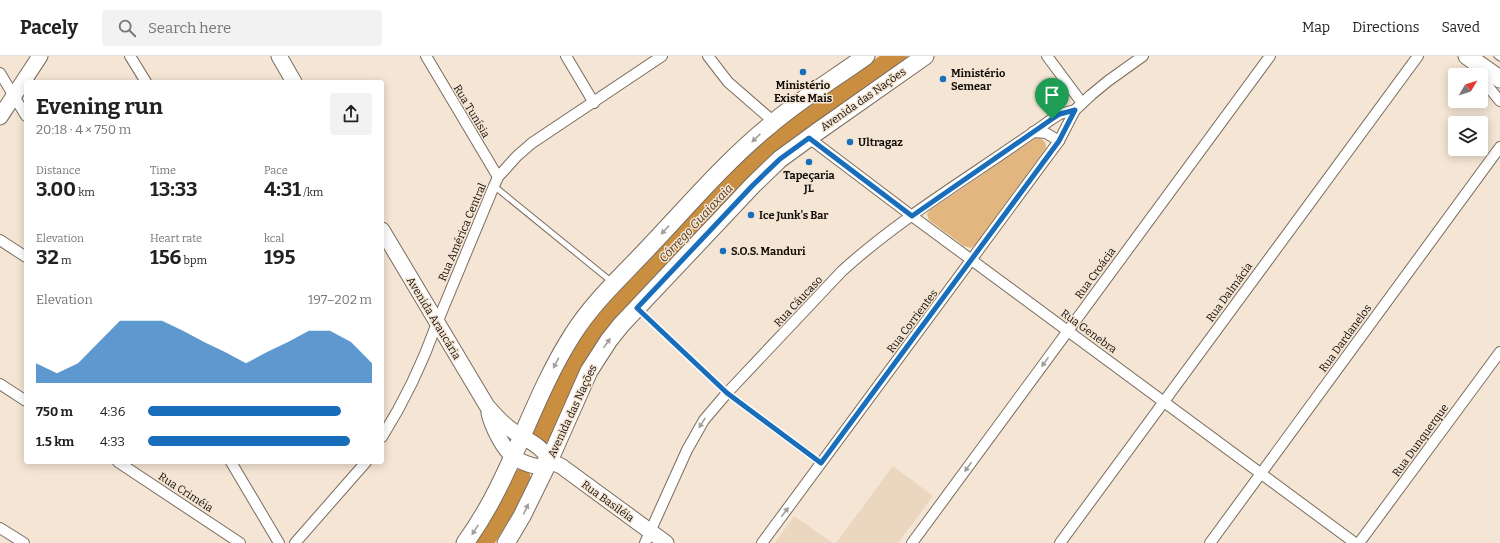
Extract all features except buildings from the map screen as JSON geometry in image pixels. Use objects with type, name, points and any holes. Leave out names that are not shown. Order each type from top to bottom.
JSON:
[{"type":"main road","points":[[24,80],[40,56]]},
{"type":"main road","points":[[279,56],[293,80]]},
{"type":"main road","name":"Avenida das Nações","points":[[506,543],[522,516],[552,370],[573,333],[614,284],[724,168],[774,122],[866,56]]},
{"type":"main road","name":"Avenida das Nações","points":[[465,543],[495,496],[523,461],[536,448],[609,340],[637,308],[753,185],[780,159],[925,56]]},
{"type":"main road","points":[[1467,56],[1500,79]]},
{"type":"main road","points":[[0,117],[24,81]]},
{"type":"main road","name":"Avenida Araucária","points":[[384,233],[487,406],[508,428],[536,448]]},
{"type":"main road","name":"Avenida Araucária","points":[[487,406],[494,427],[502,442],[523,461]]},
{"type":"main road","points":[[523,461],[538,466],[536,448]]},
{"type":"main road","name":"Rua Basiléia","points":[[536,448],[561,466],[648,537],[666,543]]},
{"type":"street","points":[[130,56],[145,80]]},
{"type":"street","name":"Rua Tunísia","points":[[426,56],[496,182]]},
{"type":"street","points":[[566,56],[594,103]]},
{"type":"street","name":"Rua América Central","points":[[384,434],[407,392],[430,343],[496,182],[517,156],[532,143],[594,103],[662,56]]},
{"type":"street","points":[[708,56],[728,82],[774,122]]},
{"type":"street","points":[[1047,56],[1078,107]]},
{"type":"street","name":"Rua Cáucaso","points":[[648,537],[692,441],[704,420],[727,393],[842,271],[868,249],[912,216],[1060,114],[1078,107],[1108,81],[1143,56]]},
{"type":"street","name":"Rua Croácia","points":[[912,543],[1270,56]]},
{"type":"street","name":"Rua Dalmácia","points":[[1060,543],[1418,56]]},
{"type":"street","points":[[1463,56],[1472,68]]},
{"type":"street","points":[[0,72],[24,113]]},
{"type":"street","points":[[1488,86],[1500,101]]},
{"type":"street","name":"Rua Corrientes","points":[[762,543],[1059,141],[1078,107]]},
{"type":"street","points":[[1033,132],[1046,133],[1059,141]]},
{"type":"street","name":"Rua Genebra","points":[[809,138],[912,216],[1355,543]]},
{"type":"street","name":"Rua Dardanelos","points":[[1210,543],[1500,147]]},
{"type":"street","points":[[0,240],[24,256]]},
{"type":"street","name":"Rua Dunquerque","points":[[1359,543],[1500,352]]},
{"type":"street","points":[[0,384],[24,400]]},
{"type":"street","name":"Rua Criméia","points":[[121,464],[240,543]]},
{"type":"street","points":[[233,464],[280,543]]},
{"type":"street","points":[[295,543],[364,464]]},
{"type":"street","points":[[0,528],[24,543]]},
{"type":"lane","points":[[496,182],[614,284]]},
{"type":"lane","points":[[637,308],[727,393],[821,463]]},
{"type":"shaded area","points":[[1036,138],[1043,140],[1046,148],[975,245],[971,248],[964,246],[929,220],[927,214],[930,210]]},
{"type":"shaded area","points":[[893,466],[933,496],[898,543],[836,543]]},
{"type":"shaded area","points":[[794,516],[833,543],[775,543]]},
{"type":"waterway","name":"Córrego Guaiaxaia","points":[[543,433],[576,362],[587,344],[618,305],[731,185],[765,152],[799,125],[897,56]]},
{"type":"waterway","name":"Córrego Guaiaxaia","points":[[483,543],[521,479]]},
{"type":"place","name":"Ministério Existe Mais","points":[[803,72]]},
{"type":"place","name":"Ministério Semear","points":[[943,79]]},
{"type":"place","name":"Ultragaz","points":[[850,142]]},
{"type":"place","name":"Tapeçaria JL","points":[[809,162]]},
{"type":"place","name":"Ice Junk's Bar","points":[[751,215]]},
{"type":"place","name":"S.O.S. Manduri","points":[[723,251]]},
{"type":"route","points":[[1075,110],[1059,141],[821,463],[727,393],[637,308],[753,185],[780,159],[809,138],[912,216],[1052,119],[1060,114],[1075,110]]}]
